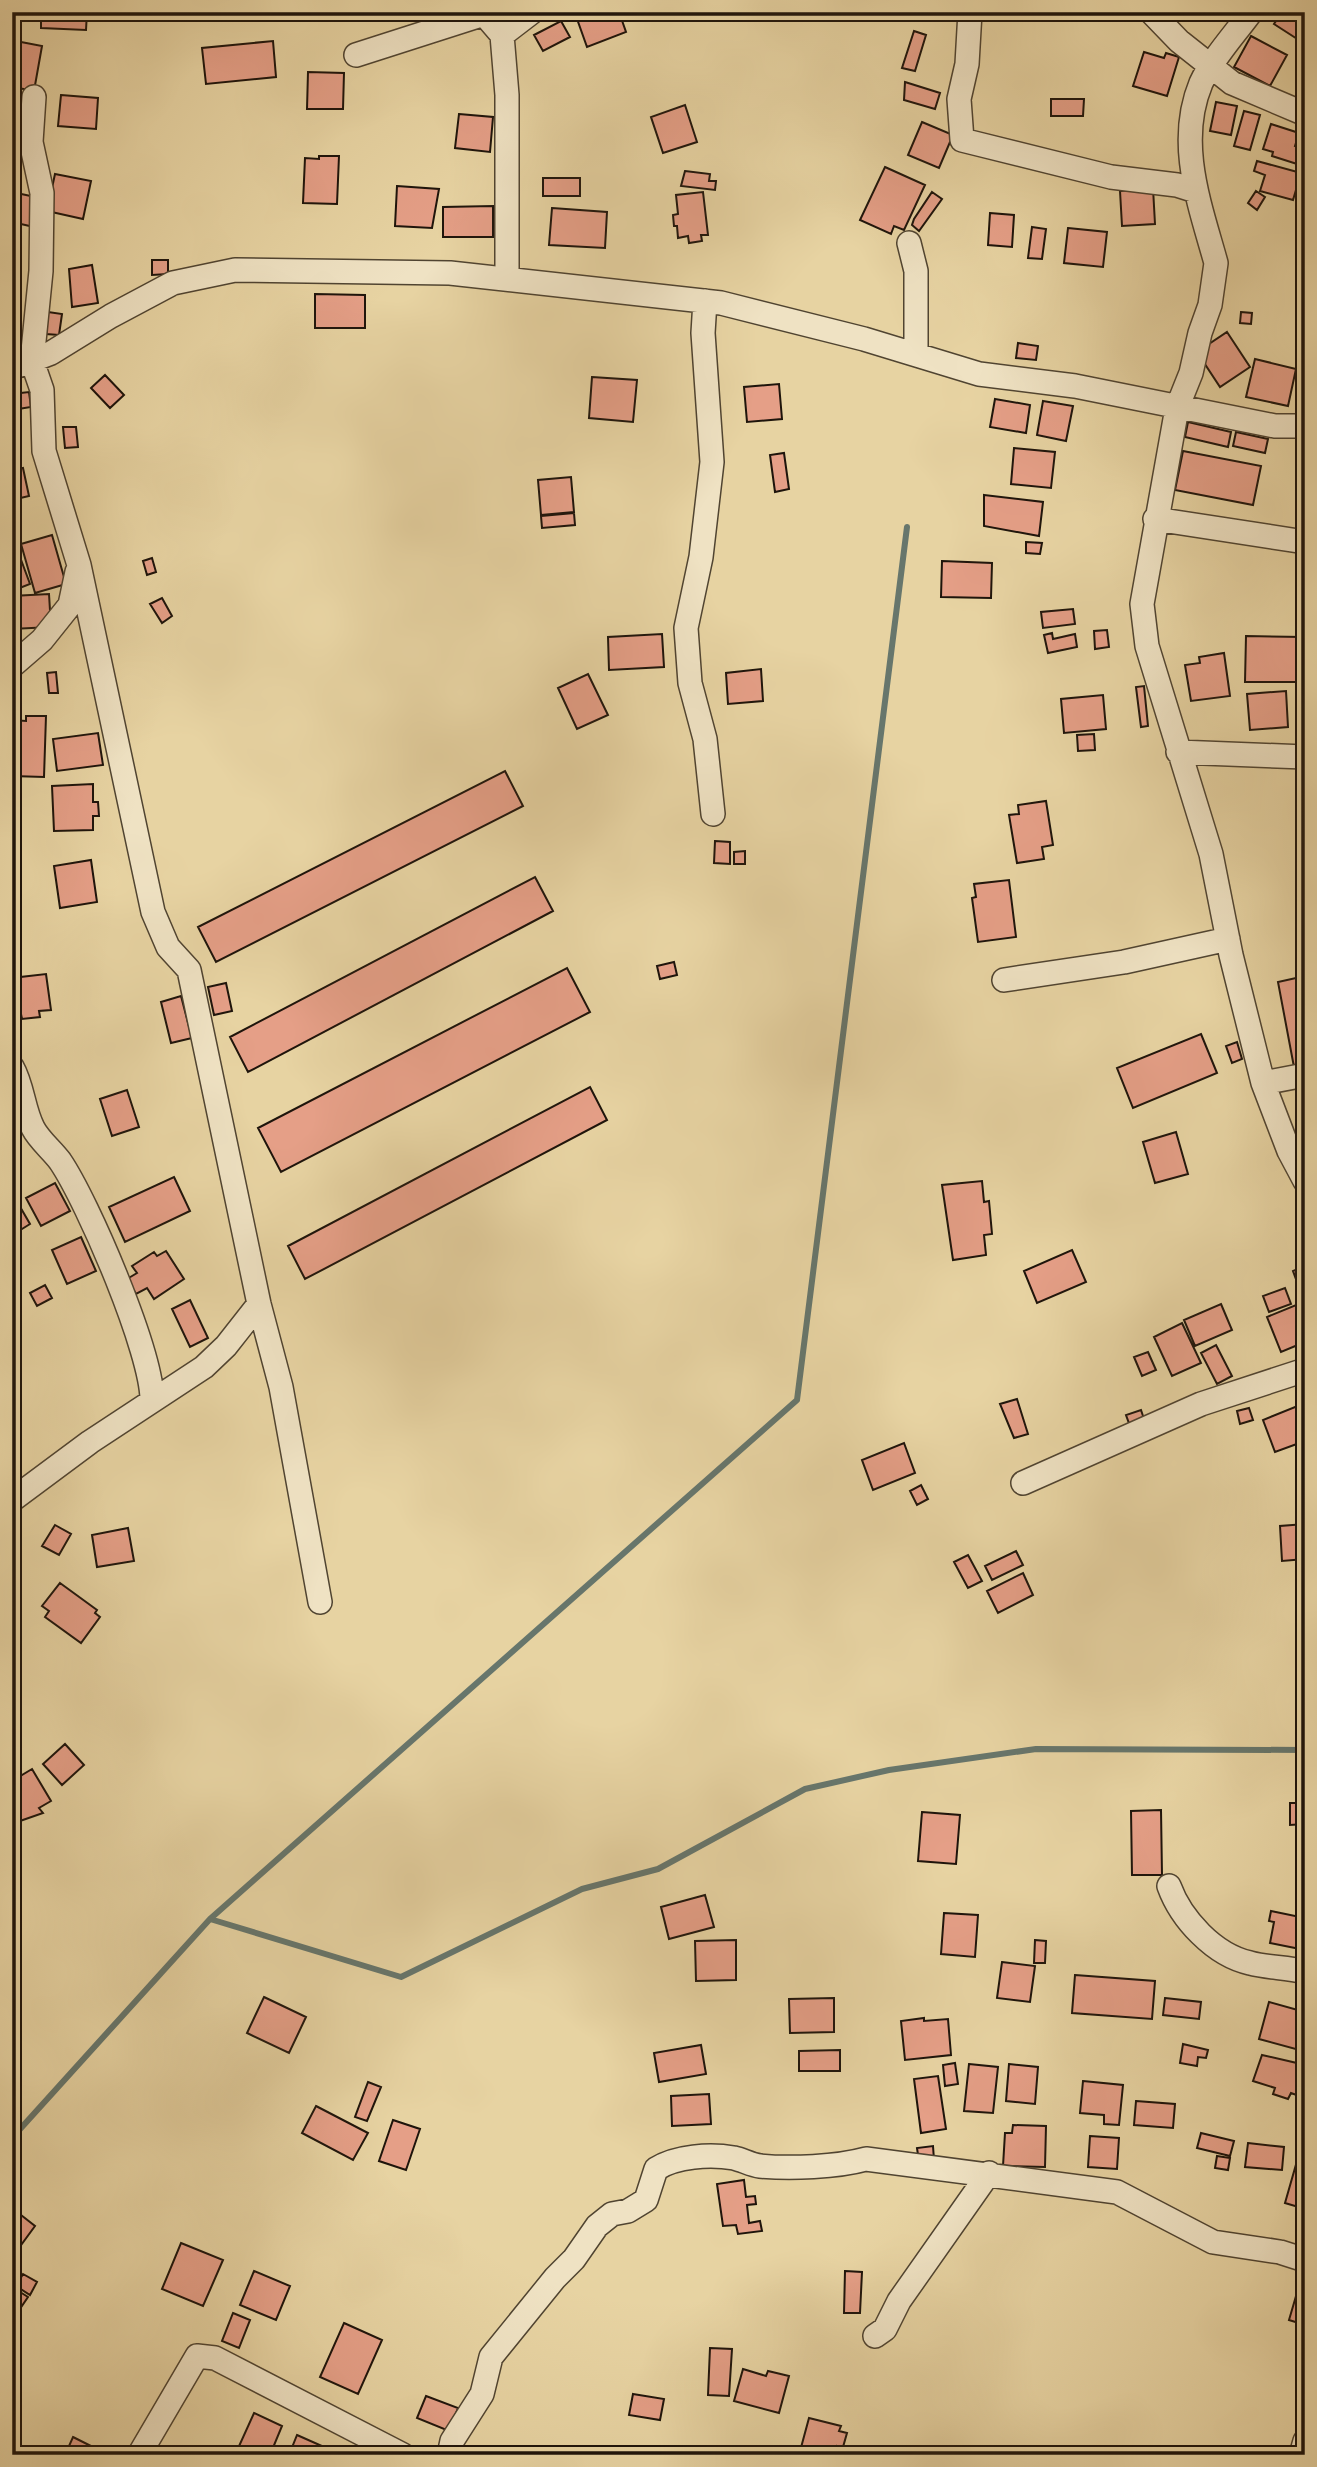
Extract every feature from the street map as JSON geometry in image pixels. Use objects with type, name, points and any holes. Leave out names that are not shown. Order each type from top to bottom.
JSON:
[{"type":"street","points":[[502,35],[532,12]]},
{"type":"street","points":[[970,12],[967,64],[959,99],[962,140],[1111,177],[1177,185],[1196,191]]},
{"type":"street","points":[[1151,12],[1231,83],[1305,114]]},
{"type":"street","points":[[1251,12],[1202,81],[1192,122],[1190,146],[1196,191],[1216,263],[1216,279],[1191,373],[1177,408],[1155,519],[1142,604],[1147,646],[1211,854],[1228,939],[1263,1083],[1289,1151],[1305,1181]]},
{"type":"street","points":[[356,55],[484,14],[502,35],[507,95],[508,279]]},
{"type":"street","points":[[22,365],[41,271],[42,193],[31,142],[34,97]]},
{"type":"street","points":[[909,243],[916,271],[916,354]]},
{"type":"street","points":[[22,365],[51,353],[111,316],[173,283],[235,270],[450,273],[705,301],[864,339],[979,374],[1075,386],[1275,426],[1305,426]]},
{"type":"street","points":[[705,301],[703,333],[712,462],[701,557],[685,628],[690,683],[705,739],[713,814]]},
{"type":"street","points":[[22,365],[42,390],[44,451],[79,565],[153,912],[168,947],[189,970],[259,1304],[281,1387],[320,1602]]},
{"type":"street","points":[[1155,519],[1305,542]]},
{"type":"street","points":[[12,666],[41,640],[70,605],[79,565]]},
{"type":"street","points":[[1178,752],[1305,757]]},
{"type":"street","points":[[1004,980],[1124,962],[1228,939]]},
{"type":"street","points":[[12,1067],[33,1128],[61,1162],[85,1208],[135,1327],[153,1383],[152,1401]]},
{"type":"street","points":[[1263,1083],[1305,1075]]},
{"type":"street","points":[[12,1500],[204,1367],[226,1346],[259,1304]]},
{"type":"street","points":[[1023,1483],[1201,1404],[1305,1370]]},
{"type":"street","points":[[1169,1886],[1178,1909],[1212,1944],[1249,1963],[1305,1972]]},
{"type":"street","points":[[449,2455],[452,2441],[482,2394],[491,2357],[555,2278],[574,2259],[597,2226],[612,2214],[628,2211],[646,2200],[656,2169],[671,2159],[733,2158],[758,2166],[843,2166],[866,2159],[989,2173],[1117,2192],[1213,2242],[1280,2252],[1305,2260]]},
{"type":"street","points":[[875,2336],[885,2329],[899,2301],[989,2173]]},
{"type":"street","points":[[139,2455],[157,2419],[197,2356],[215,2358],[403,2455]]},
{"type":"street","points":[[1301,2455],[1305,2441]]},
{"type":"building","points":[[41,12],[87,12],[86,30],[41,28]]},
{"type":"building","points":[[586,12],[619,12],[626,32],[587,47],[576,16]]},
{"type":"building","points":[[1282,12],[1305,12],[1305,44],[1274,24]]},
{"type":"building","points":[[561,21],[570,37],[543,51],[534,35]]},
{"type":"building","points":[[914,31],[926,35],[915,71],[902,68]]},
{"type":"building","points":[[1251,36],[1287,55],[1270,86],[1234,67]]},
{"type":"building","points":[[273,41],[276,77],[206,84],[202,48]]},
{"type":"building","points":[[21,42],[42,46],[34,91],[13,87]]},
{"type":"building","points":[[1144,52],[1164,58],[1166,53],[1179,57],[1167,96],[1133,86]]},
{"type":"building","points":[[308,72],[344,73],[343,109],[307,109]]},
{"type":"building","points":[[905,82],[940,93],[935,109],[904,100]]},
{"type":"building","points":[[61,95],[98,98],[96,129],[58,126]]},
{"type":"building","points":[[1051,99],[1084,99],[1083,116],[1051,116]]},
{"type":"building","points":[[1216,102],[1237,106],[1231,135],[1210,131]]},
{"type":"building","points":[[685,105],[697,142],[663,153],[651,117]]},
{"type":"building","points":[[1244,111],[1260,115],[1250,150],[1234,146]]},
{"type":"building","points":[[459,114],[493,117],[490,152],[455,148]]},
{"type":"building","points":[[922,122],[953,135],[939,168],[908,155]]},
{"type":"building","points":[[1271,124],[1299,133],[1295,146],[1302,148],[1297,164],[1272,156],[1273,152],[1263,149]]},
{"type":"building","points":[[319,156],[339,156],[337,204],[303,203],[305,158],[319,159]]},
{"type":"building","points":[[1257,161],[1301,173],[1293,200],[1260,191],[1265,175],[1254,171]]},
{"type":"building","points":[[885,167],[925,185],[904,230],[894,226],[891,234],[860,220]]},
{"type":"building","points":[[685,171],[710,174],[709,181],[716,181],[715,190],[681,186]]},
{"type":"building","points":[[55,174],[91,181],[83,219],[47,211]]},
{"type":"building","points":[[543,178],[580,178],[580,196],[543,196]]},
{"type":"building","points":[[397,186],[439,189],[432,228],[395,226]]},
{"type":"building","points":[[1153,188],[1155,224],[1122,226],[1120,191]]},
{"type":"building","points":[[1256,191],[1265,197],[1257,210],[1248,203]]},
{"type":"building","points":[[12,192],[40,198],[34,227],[12,222]]},
{"type":"building","points":[[703,192],[708,235],[701,235],[702,241],[689,243],[688,236],[678,238],[677,226],[674,226],[673,215],[678,214],[676,195]]},
{"type":"building","points":[[932,192],[942,199],[919,231],[912,225],[914,219]]},
{"type":"building","points":[[493,206],[493,237],[443,237],[443,207]]},
{"type":"building","points":[[552,208],[607,212],[605,248],[549,245]]},
{"type":"building","points":[[990,213],[1014,215],[1012,247],[988,245]]},
{"type":"building","points":[[1032,227],[1046,229],[1042,259],[1028,258]]},
{"type":"building","points":[[1068,228],[1107,232],[1103,267],[1064,263]]},
{"type":"building","points":[[152,260],[168,260],[168,274],[152,275]]},
{"type":"building","points":[[92,265],[98,303],[72,307],[69,269]]},
{"type":"building","points":[[315,294],[365,295],[365,328],[315,328]]},
{"type":"building","points":[[48,312],[62,314],[59,335],[46,334]]},
{"type":"building","points":[[1241,312],[1252,313],[1251,324],[1240,323]]},
{"type":"building","points":[[1227,332],[1250,367],[1220,387],[1197,352]]},
{"type":"building","points":[[1018,343],[1038,346],[1036,360],[1016,358]]},
{"type":"building","points":[[1255,359],[1296,369],[1288,406],[1246,397]]},
{"type":"building","points":[[105,375],[124,395],[110,408],[91,388]]},
{"type":"building","points":[[592,377],[637,380],[633,422],[589,418]]},
{"type":"building","points":[[779,384],[782,419],[747,422],[744,387]]},
{"type":"building","points":[[29,392],[31,407],[12,410],[12,394]]},
{"type":"building","points":[[995,399],[1030,405],[1026,433],[990,427]]},
{"type":"building","points":[[1043,401],[1073,406],[1066,441],[1037,435]]},
{"type":"building","points":[[1188,422],[1231,432],[1228,447],[1185,437]]},
{"type":"building","points":[[63,427],[76,427],[78,447],[65,448]]},
{"type":"building","points":[[1236,432],[1268,439],[1265,453],[1233,446]]},
{"type":"building","points":[[1014,448],[1055,452],[1051,488],[1011,484]]},
{"type":"building","points":[[1183,451],[1261,466],[1253,505],[1175,490]]},
{"type":"building","points":[[784,453],[789,489],[775,492],[770,455]]},
{"type":"building","points":[[23,468],[29,496],[12,500],[12,470]]},
{"type":"building","points":[[571,477],[574,512],[541,515],[538,480]]},
{"type":"building","points":[[984,495],[1043,502],[1039,536],[984,526]]},
{"type":"building","points":[[574,513],[575,525],[542,528],[541,516]]},
{"type":"building","points":[[52,535],[66,584],[35,593],[21,544]]},
{"type":"building","points":[[1026,542],[1042,543],[1040,554],[1026,553]]},
{"type":"building","points":[[20,557],[30,584],[12,591],[12,560]]},
{"type":"building","points":[[152,558],[156,572],[147,575],[143,561]]},
{"type":"building","points":[[942,561],[992,563],[991,598],[941,597]]},
{"type":"building","points":[[49,594],[51,627],[12,629],[12,596]]},
{"type":"building","points":[[162,598],[172,616],[162,623],[150,604]]},
{"type":"building","points":[[1073,609],[1075,624],[1043,628],[1041,612]]},
{"type":"building","points":[[1107,630],[1109,647],[1095,649],[1094,631]]},
{"type":"building","points":[[1052,633],[1053,639],[1075,634],[1077,647],[1048,653],[1044,635]]},
{"type":"building","points":[[662,634],[664,667],[609,670],[608,637]]},
{"type":"building","points":[[1246,636],[1303,637],[1305,682],[1245,682]]},
{"type":"building","points":[[1224,653],[1230,696],[1191,701],[1185,665],[1200,663],[1199,657]]},
{"type":"building","points":[[761,669],[763,701],[728,704],[726,673]]},
{"type":"building","points":[[56,672],[58,693],[49,693],[47,673]]},
{"type":"building","points":[[588,674],[608,715],[577,729],[558,688]]},
{"type":"building","points":[[1144,686],[1148,726],[1141,727],[1136,687]]},
{"type":"building","points":[[1286,691],[1288,727],[1250,730],[1247,694]]},
{"type":"building","points":[[1103,695],[1106,729],[1064,733],[1061,699]]},
{"type":"building","points":[[26,716],[46,716],[44,777],[12,776],[12,720],[26,721]]},
{"type":"building","points":[[98,733],[103,765],[57,771],[53,739]]},
{"type":"building","points":[[1094,734],[1095,750],[1078,751],[1077,735]]},
{"type":"building","points":[[505,771],[523,806],[216,962],[198,927]]},
{"type":"building","points":[[93,784],[93,802],[98,802],[99,816],[93,816],[93,830],[54,831],[52,786]]},
{"type":"building","points":[[1046,801],[1053,845],[1042,847],[1044,859],[1017,863],[1009,815],[1019,814],[1018,805]]},
{"type":"building","points":[[715,841],[730,842],[730,864],[714,863]]},
{"type":"building","points":[[745,851],[745,864],[734,864],[734,852]]},
{"type":"building","points":[[91,860],[97,902],[60,908],[54,866]]},
{"type":"building","points":[[535,877],[553,911],[248,1072],[230,1037]]},
{"type":"building","points":[[1009,880],[1016,937],[978,942],[972,898],[976,897],[974,884]]},
{"type":"building","points":[[674,962],[677,975],[660,979],[657,966]]},
{"type":"building","points":[[567,968],[590,1012],[281,1172],[258,1128]]},
{"type":"building","points":[[46,974],[51,1010],[39,1011],[40,1017],[22,1019],[21,1014],[12,1015],[12,978]]},
{"type":"building","points":[[1305,976],[1305,1065],[1294,1067],[1278,982]]},
{"type":"building","points":[[226,983],[232,1011],[214,1015],[208,987]]},
{"type":"building","points":[[181,996],[192,1038],[171,1043],[161,1002]]},
{"type":"building","points":[[1201,1034],[1217,1073],[1133,1108],[1117,1068]]},
{"type":"building","points":[[1237,1042],[1242,1059],[1232,1063],[1226,1046]]},
{"type":"building","points":[[590,1087],[607,1120],[305,1279],[288,1246]]},
{"type":"building","points":[[127,1090],[139,1127],[112,1136],[100,1099]]},
{"type":"building","points":[[1176,1132],[1188,1174],[1155,1183],[1143,1142]]},
{"type":"building","points":[[174,1177],[190,1211],[125,1242],[109,1207]]},
{"type":"building","points":[[982,1181],[984,1202],[989,1201],[992,1234],[984,1235],[986,1255],[953,1260],[942,1185]]},
{"type":"building","points":[[55,1183],[70,1211],[41,1226],[26,1198]]},
{"type":"building","points":[[15,1198],[30,1224],[14,1234],[16,1237],[12,1239],[12,1199]]},
{"type":"building","points":[[81,1237],[96,1271],[67,1284],[52,1250]]},
{"type":"building","points":[[1072,1250],[1086,1282],[1037,1303],[1024,1271]]},
{"type":"building","points":[[166,1251],[184,1279],[154,1299],[147,1288],[136,1294],[127,1279],[137,1273],[132,1266],[154,1252],[157,1256]]},
{"type":"building","points":[[1305,1266],[1305,1279],[1297,1282],[1293,1271]]},
{"type":"building","points":[[45,1285],[52,1298],[37,1306],[30,1293]]},
{"type":"building","points":[[1285,1288],[1291,1304],[1269,1312],[1263,1296]]},
{"type":"building","points":[[190,1300],[208,1338],[190,1347],[172,1309]]},
{"type":"building","points":[[1301,1303],[1305,1312],[1305,1342],[1281,1352],[1267,1317]]},
{"type":"building","points":[[1221,1304],[1232,1330],[1195,1346],[1184,1320]]},
{"type":"building","points":[[1182,1323],[1201,1363],[1172,1376],[1154,1337]]},
{"type":"building","points":[[1216,1345],[1232,1376],[1217,1384],[1201,1353]]},
{"type":"building","points":[[1148,1352],[1156,1370],[1142,1376],[1134,1357]]},
{"type":"building","points":[[1017,1399],[1028,1434],[1014,1438],[1000,1404]]},
{"type":"building","points":[[1300,1405],[1305,1416],[1305,1441],[1275,1452],[1263,1420]]},
{"type":"building","points":[[1249,1408],[1253,1420],[1240,1424],[1237,1411]]},
{"type":"building","points":[[1141,1410],[1145,1422],[1130,1426],[1126,1415]]},
{"type":"building","points":[[904,1443],[915,1473],[873,1490],[862,1460]]},
{"type":"building","points":[[921,1485],[928,1499],[917,1505],[910,1491]]},
{"type":"building","points":[[1305,1524],[1305,1559],[1282,1561],[1280,1526]]},
{"type":"building","points":[[55,1525],[71,1534],[59,1555],[42,1546]]},
{"type":"building","points":[[128,1528],[134,1561],[97,1567],[92,1535]]},
{"type":"building","points":[[1016,1551],[1023,1565],[992,1580],[985,1566]]},
{"type":"building","points":[[968,1555],[982,1581],[968,1588],[954,1562]]},
{"type":"building","points":[[1023,1573],[1033,1595],[998,1613],[987,1591]]},
{"type":"building","points":[[60,1583],[97,1610],[95,1613],[100,1617],[81,1643],[45,1617],[49,1611],[42,1606]]},
{"type":"building","points":[[65,1744],[84,1765],[62,1785],[43,1764]]},
{"type":"building","points":[[32,1769],[51,1801],[39,1808],[43,1813],[20,1821],[12,1808],[12,1781]]},
{"type":"building","points":[[1290,1803],[1305,1803],[1305,1824],[1290,1825]]},
{"type":"building","points":[[1161,1810],[1162,1875],[1132,1875],[1131,1811]]},
{"type":"building","points":[[922,1812],[960,1815],[956,1864],[918,1861]]},
{"type":"building","points":[[705,1895],[714,1927],[669,1939],[661,1907]]},
{"type":"building","points":[[1271,1911],[1305,1918],[1305,1950],[1270,1943],[1274,1922],[1269,1921]]},
{"type":"building","points":[[944,1913],[978,1915],[975,1957],[941,1954]]},
{"type":"building","points":[[736,1940],[736,1980],[696,1981],[695,1941]]},
{"type":"building","points":[[1035,1940],[1046,1941],[1045,1963],[1034,1963]]},
{"type":"building","points":[[1002,1962],[1035,1966],[1030,2002],[997,1998]]},
{"type":"building","points":[[1075,1975],[1155,1981],[1152,2019],[1072,2013]]},
{"type":"building","points":[[264,1997],[306,2017],[289,2053],[247,2033]]},
{"type":"building","points":[[834,1998],[834,2032],[790,2033],[789,1999]]},
{"type":"building","points":[[1165,1998],[1201,2002],[1199,2019],[1163,2015]]},
{"type":"building","points":[[1269,2002],[1305,2012],[1303,2051],[1259,2039]]},
{"type":"building","points":[[924,2018],[924,2021],[948,2019],[951,2055],[905,2060],[901,2021]]},
{"type":"building","points":[[1183,2044],[1208,2050],[1206,2058],[1198,2057],[1197,2066],[1180,2063]]},
{"type":"building","points":[[701,2045],[706,2074],[659,2082],[654,2053]]},
{"type":"building","points":[[840,2050],[840,2071],[799,2071],[799,2051]]},
{"type":"building","points":[[1262,2055],[1301,2064],[1299,2067],[1305,2069],[1305,2098],[1291,2093],[1288,2099],[1273,2094],[1275,2088],[1253,2081]]},
{"type":"building","points":[[955,2063],[958,2084],[945,2086],[943,2065]]},
{"type":"building","points":[[969,2064],[998,2067],[993,2113],[964,2111]]},
{"type":"building","points":[[1009,2064],[1038,2067],[1035,2104],[1006,2101]]},
{"type":"building","points":[[938,2076],[946,2129],[921,2133],[914,2079]]},
{"type":"building","points":[[1083,2081],[1123,2085],[1119,2125],[1104,2124],[1104,2115],[1080,2113]]},
{"type":"building","points":[[368,2082],[381,2087],[367,2121],[355,2117]]},
{"type":"building","points":[[709,2094],[711,2124],[672,2126],[671,2096]]},
{"type":"building","points":[[1136,2101],[1175,2104],[1173,2128],[1134,2125]]},
{"type":"building","points":[[316,2106],[368,2133],[353,2160],[302,2133]]},
{"type":"building","points":[[393,2120],[420,2129],[406,2170],[379,2161]]},
{"type":"building","points":[[1013,2125],[1046,2126],[1045,2167],[1003,2166],[1005,2133],[1012,2133]]},
{"type":"building","points":[[1201,2133],[1234,2141],[1230,2156],[1197,2148]]},
{"type":"building","points":[[1090,2136],[1119,2138],[1117,2169],[1088,2167]]},
{"type":"building","points":[[1248,2143],[1284,2147],[1282,2170],[1245,2167]]},
{"type":"building","points":[[933,2146],[934,2160],[919,2162],[917,2148]]},
{"type":"building","points":[[1217,2156],[1230,2158],[1228,2170],[1215,2168]]},
{"type":"building","points":[[1297,2161],[1305,2163],[1305,2209],[1285,2203]]},
{"type":"building","points":[[744,2180],[746,2197],[755,2196],[756,2204],[747,2205],[749,2223],[760,2221],[762,2231],[738,2234],[736,2225],[723,2226],[717,2184]]},
{"type":"building","points":[[21,2215],[35,2226],[13,2256],[12,2226]]},
{"type":"building","points":[[181,2243],[223,2260],[203,2306],[162,2289]]},
{"type":"building","points":[[254,2271],[290,2286],[276,2320],[240,2305]]},
{"type":"building","points":[[845,2271],[862,2272],[860,2313],[844,2313]]},
{"type":"building","points":[[23,2274],[37,2282],[30,2295],[16,2286]]},
{"type":"building","points":[[1301,2279],[1305,2280],[1305,2325],[1289,2320]]},
{"type":"building","points":[[12,2287],[28,2297],[15,2316],[12,2314]]},
{"type":"building","points":[[233,2313],[250,2320],[239,2348],[222,2341]]},
{"type":"building","points":[[344,2323],[382,2340],[358,2394],[320,2377]]},
{"type":"building","points":[[710,2348],[732,2349],[729,2396],[708,2395]]},
{"type":"building","points":[[743,2369],[766,2376],[768,2371],[789,2376],[779,2413],[734,2401]]},
{"type":"building","points":[[633,2394],[664,2399],[660,2420],[629,2415]]},
{"type":"building","points":[[426,2396],[458,2408],[449,2431],[417,2418]]},
{"type":"building","points":[[254,2413],[282,2426],[270,2455],[235,2455]]},
{"type":"building","points":[[809,2418],[841,2426],[839,2431],[847,2433],[843,2447],[837,2446],[835,2455],[799,2455]]},
{"type":"building","points":[[297,2435],[331,2450],[329,2455],[289,2455]]},
{"type":"building","points":[[73,2437],[95,2448],[92,2455],[65,2455]]},
{"type":"waterway","points":[[12,2138],[210,1919],[797,1400],[907,527]]},
{"type":"waterway","points":[[210,1919],[401,1977],[582,1889],[658,1869],[805,1789],[889,1770],[1036,1749],[1305,1750]]}]
